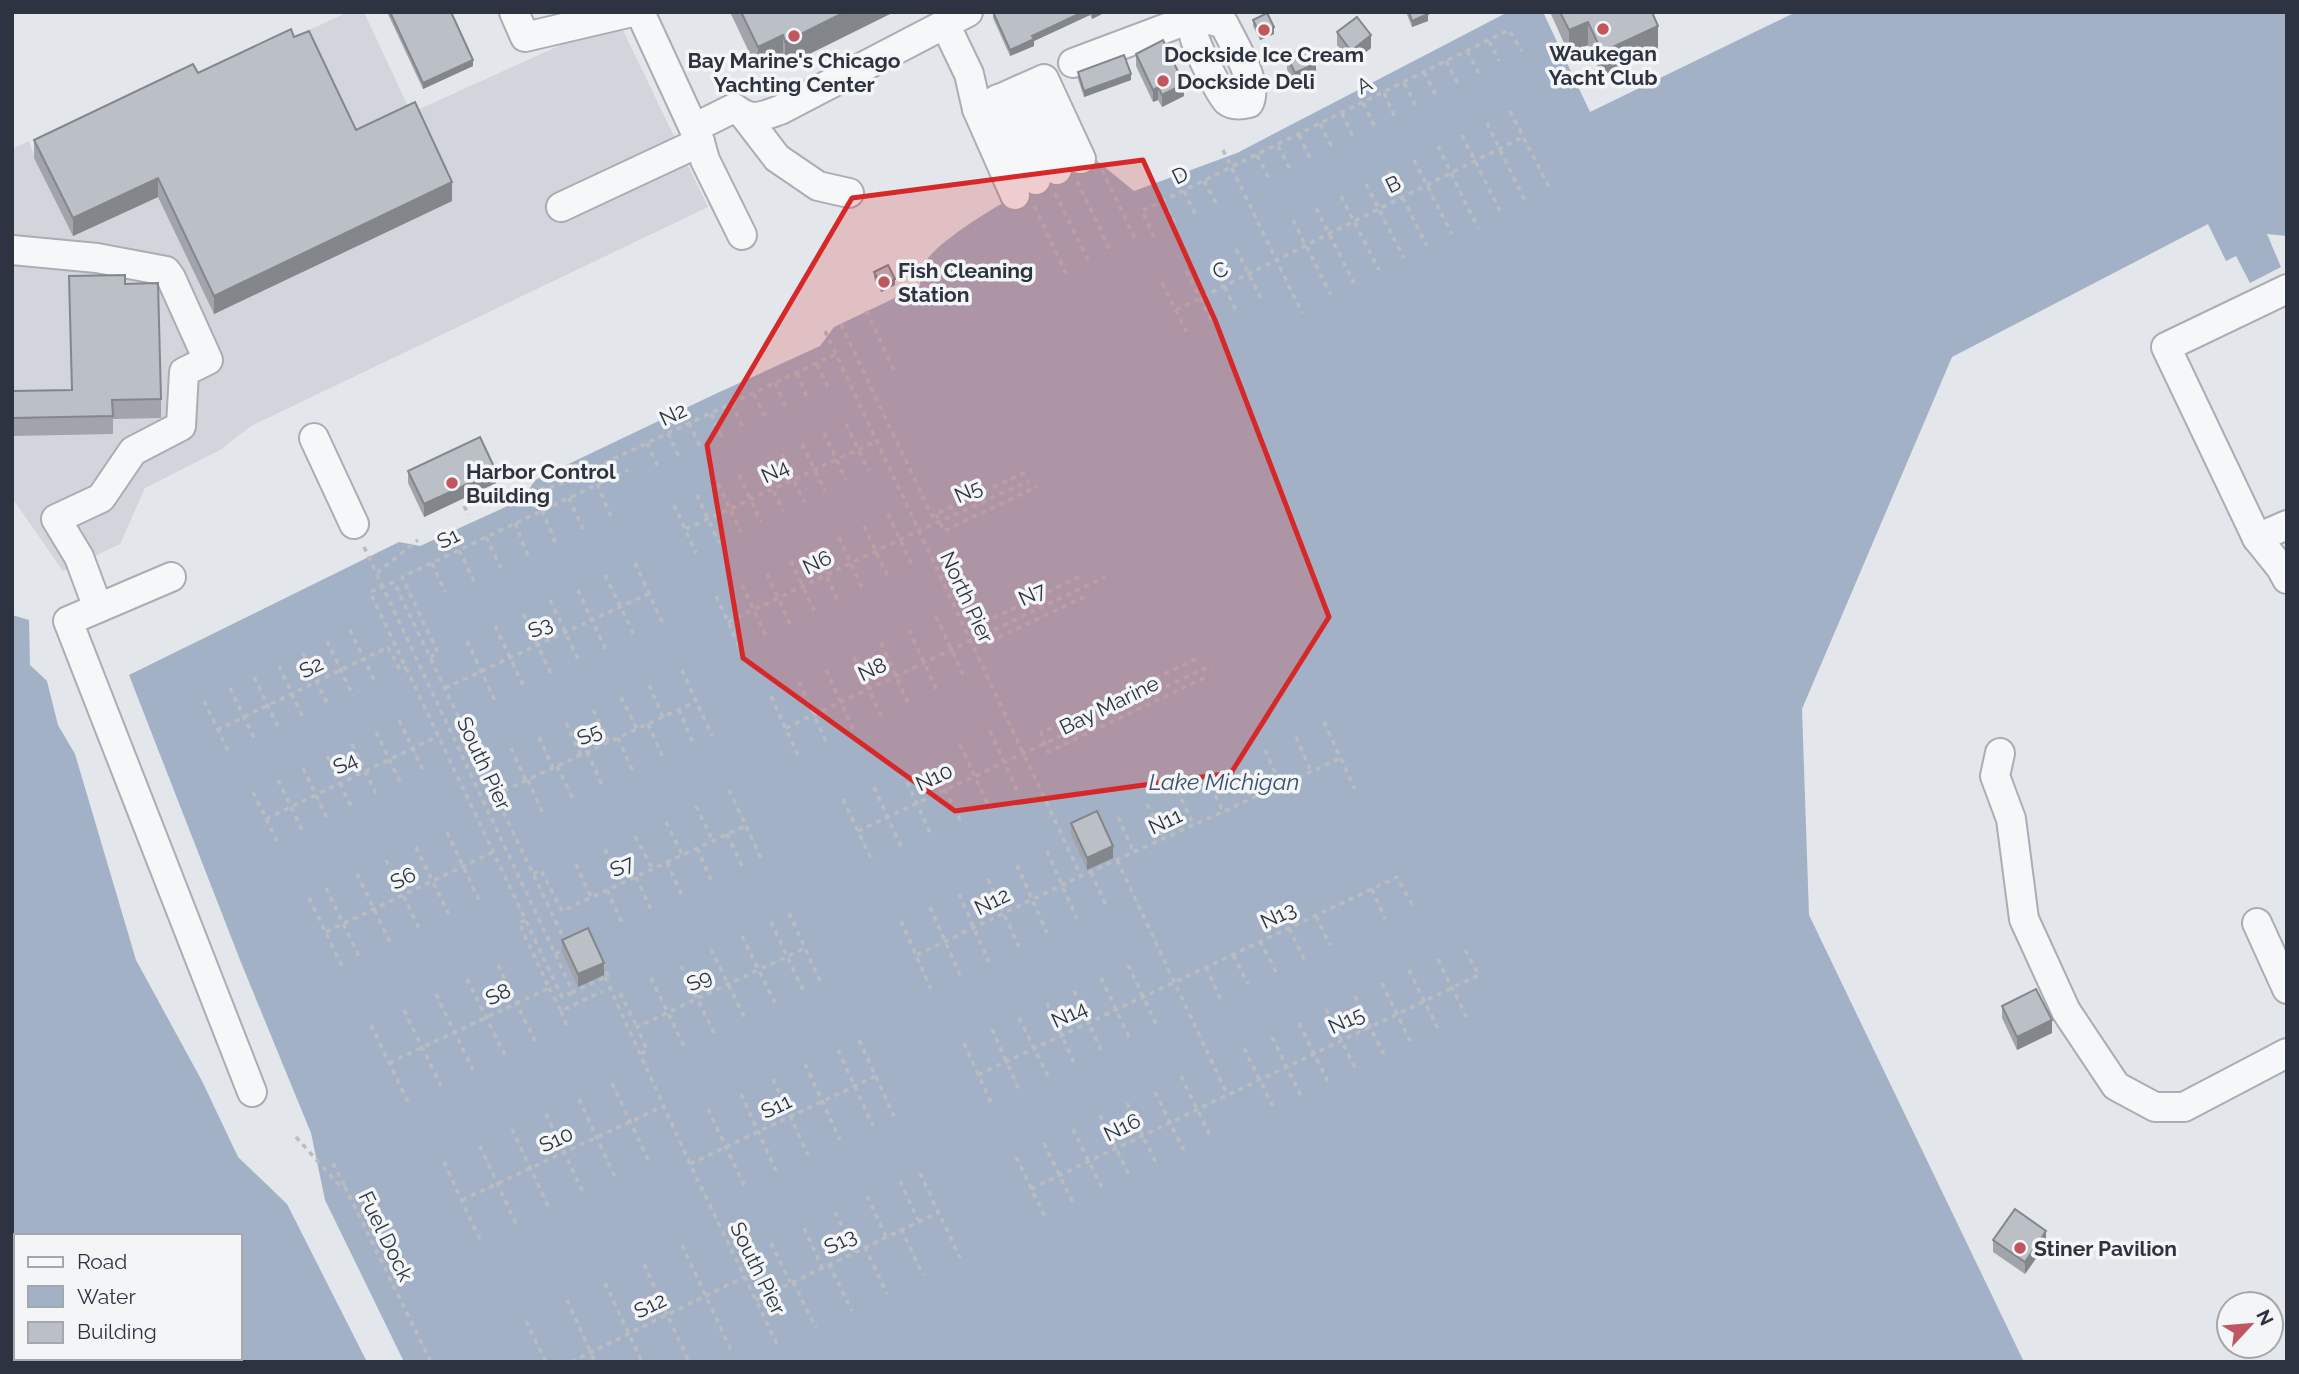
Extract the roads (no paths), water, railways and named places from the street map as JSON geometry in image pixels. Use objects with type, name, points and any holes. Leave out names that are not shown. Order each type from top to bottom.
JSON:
[{"type":"lane","points":[[514,12],[525,37],[632,12]]},
{"type":"lane","points":[[640,12],[697,135]]},
{"type":"lane","points":[[1073,63],[1201,13]]},
{"type":"lane","points":[[744,116],[758,118],[780,110],[948,23],[955,80],[998,99],[1056,179],[1044,79],[998,99]]},
{"type":"lane","points":[[561,207],[697,135],[734,108],[744,116],[777,158],[818,186],[849,193]]},
{"type":"lane","points":[[12,250],[97,258],[166,271],[172,278],[208,360],[184,372],[181,426],[133,451],[101,498],[57,519],[79,557],[99,608]]},
{"type":"lane","points":[[2287,289],[2166,347],[2257,538],[2287,579]]},
{"type":"lane","points":[[314,438],[359,535]]},
{"type":"lane","points":[[2257,538],[2287,525]]},
{"type":"lane","points":[[171,577],[68,621],[252,1091]]},
{"type":"lane","points":[[2000,752],[1995,776],[2011,819],[2024,919],[2066,1011],[2116,1086],[2155,1107],[2184,1107],[2287,1053]]},
{"type":"lane","points":[[2257,923],[2287,989]]},
{"type":"water","name":"Lake Michigan","points":[[1508,12],[1543,12],[1590,112],[1796,12],[2287,12],[2287,236],[2267,234],[2281,267],[2250,283],[2236,256],[2226,261],[2208,224],[1952,357],[1802,709],[1809,915],[2024,1362],[404,1362],[325,1200],[311,1133],[129,675],[399,542],[420,546],[523,499],[535,480],[820,346],[834,327],[920,286],[921,270],[929,256],[969,224],[1090,155],[1134,191],[1237,153]]},
{"type":"water","points":[[12,615],[29,620],[30,665],[47,681],[58,725],[75,754],[136,960],[202,1081],[238,1157],[287,1204],[367,1362],[12,1362]]},
{"type":"place","name":"Waukegan Yacht Club","points":[[1603,29]]},
{"type":"place","name":"Dockside Ice Cream","points":[[1264,30]]},
{"type":"place","name":"Bay Marine's Chicago Yachting Center","points":[[794,36]]},
{"type":"place","name":"Dockside Deli","points":[[1163,81]]},
{"type":"place","name":"Fish Cleaning Station","points":[[884,282]]},
{"type":"place","name":"Harbor Control Building","points":[[452,483]]},
{"type":"place","name":"Stiner Pavilion","points":[[2020,1248]]}]
